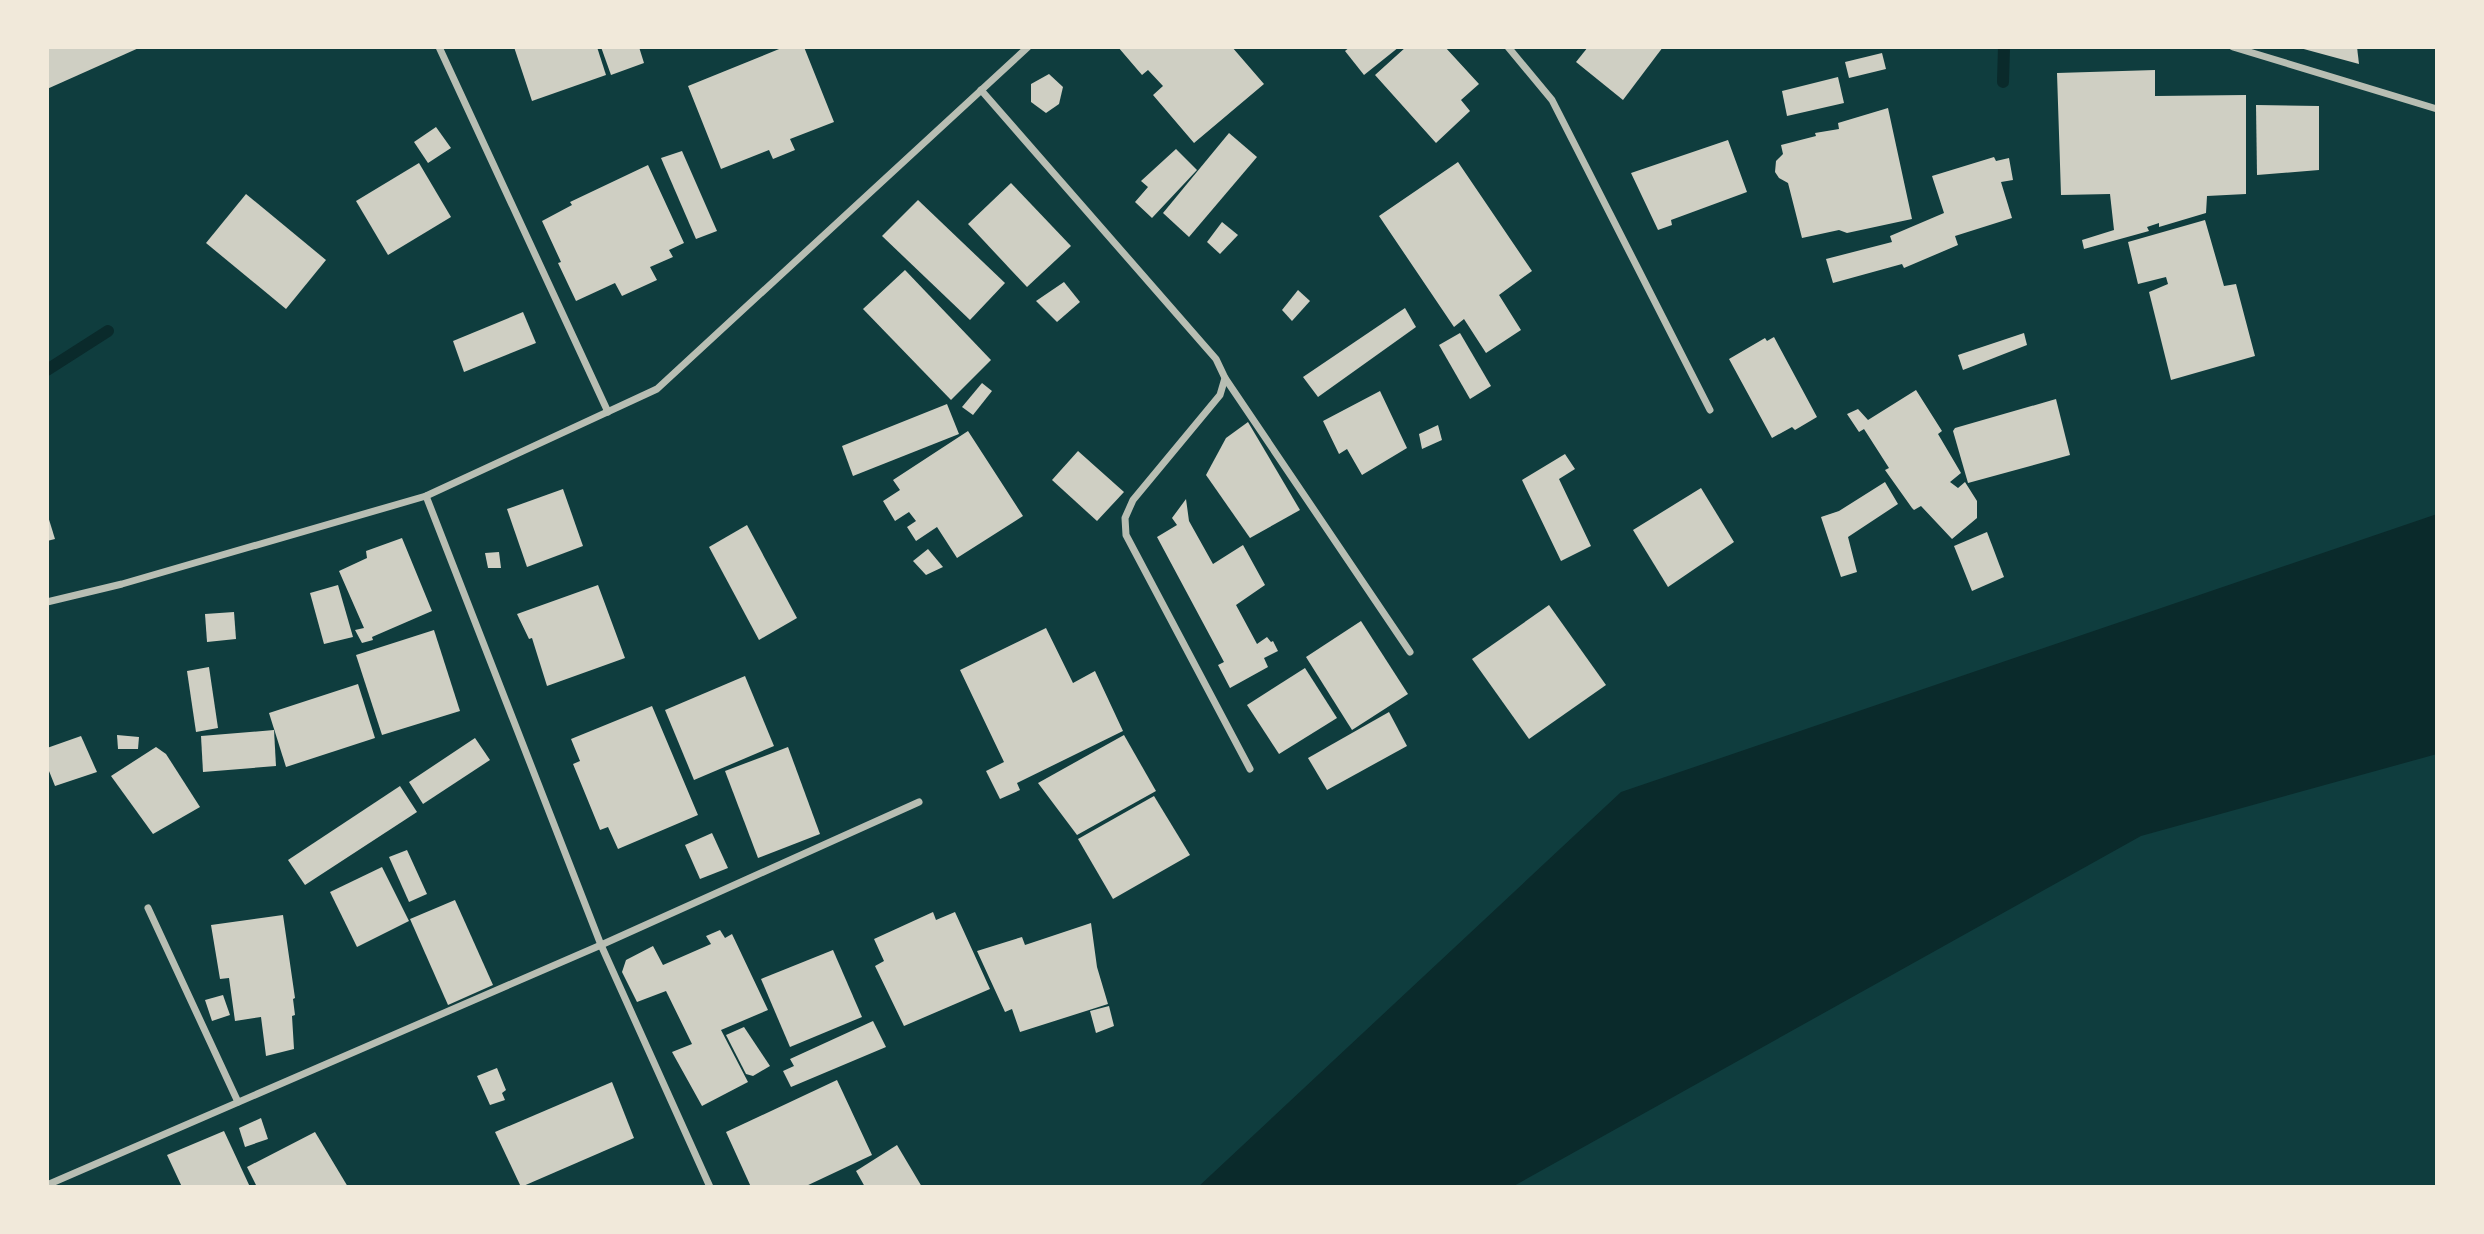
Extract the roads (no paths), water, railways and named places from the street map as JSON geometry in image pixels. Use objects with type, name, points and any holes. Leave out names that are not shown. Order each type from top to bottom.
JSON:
[{"type":"street","points":[[439,47],[608,412]]},
{"type":"street","points":[[47,602],[122,584],[426,496],[657,389],[1028,47]]},
{"type":"street","points":[[1508,47],[1552,100],[1710,410]]},
{"type":"street","points":[[2232,47],[2437,109]]},
{"type":"street","points":[[981,90],[1216,359],[1226,378],[1410,652]]},
{"type":"street","points":[[1226,378],[1220,395],[1133,500],[1125,518],[1126,535],[1250,769]]},
{"type":"street","points":[[426,496],[601,945],[710,1187]]},
{"type":"street","points":[[47,1185],[601,945],[919,802]]},
{"type":"street","points":[[148,908],[238,1102]]},
{"type":"water","points":[[2437,514],[2437,754],[2141,836],[1512,1187],[1198,1187],[1621,792]]},
{"type":"waterway","points":[[2003,82],[2004,47]]},
{"type":"waterway","points":[[47,370],[108,331]]}]
